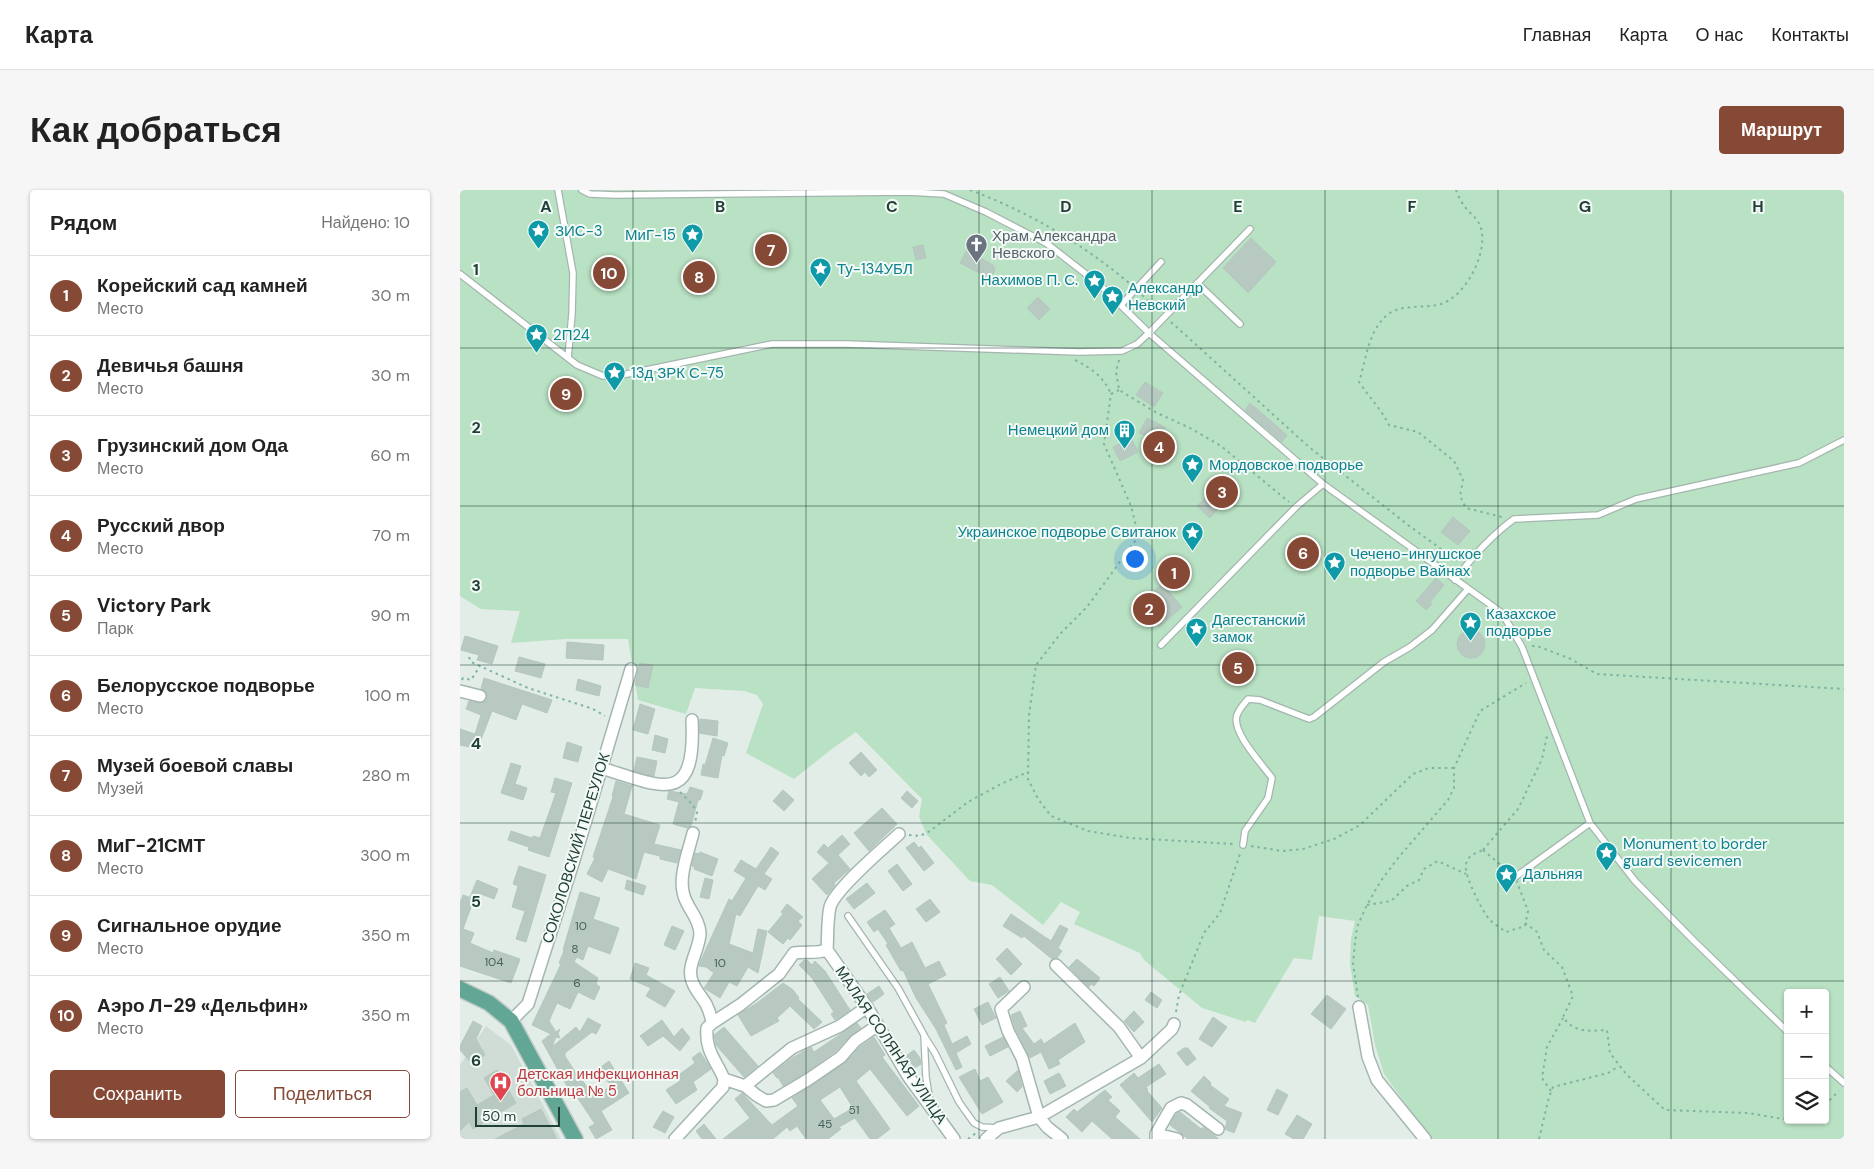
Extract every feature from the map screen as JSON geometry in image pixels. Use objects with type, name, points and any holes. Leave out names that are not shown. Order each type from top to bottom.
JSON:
[{"type":"main road","points":[[460,988],[489,1003],[511,1021],[575,1139]]},
{"type":"street","name":"СОКОЛОВСКИЙ ПЕРЕУЛОК","points":[[511,1021],[528,1004],[631,669]]},
{"type":"street","points":[[460,691],[480,696]]},
{"type":"street","points":[[601,768],[657,785],[671,785],[680,780],[688,770],[693,743],[692,720]]},
{"type":"street","points":[[693,833],[682,877],[682,890],[685,901],[697,918],[700,932],[690,973],[692,982],[707,1006],[712,1023]]},
{"type":"street","points":[[675,1139],[723,1087],[724,1079],[712,1056],[706,1039],[707,1028],[740,1006],[779,974],[794,953],[820,953],[827,950],[830,909],[833,900],[861,870],[900,834]]},
{"type":"street","name":"МАЛАЯ СОЛЯНАЯ УЛИЦА","points":[[827,950],[867,1007],[908,1076],[954,1139]]},
{"type":"street","points":[[1056,965],[1119,1027],[1141,1058]]},
{"type":"street","points":[[1024,987],[1001,1009],[1008,1031],[1022,1058],[1039,1117],[1047,1127],[1062,1139]]},
{"type":"street","points":[[745,1086],[792,1048],[840,1026],[867,1007]]},
{"type":"street","points":[[1359,1007],[1368,1056],[1377,1080],[1425,1139]]},
{"type":"street","points":[[986,1139],[1000,1128],[1039,1117],[1141,1058],[1172,1030],[1174,1024]]},
{"type":"street","points":[[724,1079],[745,1086],[766,1101],[774,1100],[841,1057],[855,1041],[878,1025]]},
{"type":"street","points":[[1177,1139],[1156,1137],[1171,1108],[1181,1103],[1187,1105],[1218,1128]]},
{"type":"lane","points":[[558,190],[572,273],[572,314],[568,358]]},
{"type":"lane","points":[[582,190],[590,194],[614,195],[908,192],[944,194],[986,212],[1046,243],[1100,284],[1149,333],[1323,484],[1502,613],[1522,646],[1590,823],[1635,881],[1784,1028]]},
{"type":"lane","points":[[460,274],[576,365],[603,376],[627,374],[772,344],[846,344],[1079,352],[1122,351],[1137,344],[1149,333],[1250,229]]},
{"type":"lane","points":[[1122,305],[1161,262]]},
{"type":"lane","points":[[1197,283],[1240,324]]},
{"type":"lane","points":[[1455,580],[1465,566],[1503,528],[1514,520],[1598,515],[1636,499],[1800,463],[1844,440]]},
{"type":"lane","points":[[1161,645],[1296,507],[1323,484]]},
{"type":"lane","points":[[1243,845],[1245,831],[1268,798],[1272,778],[1236,728],[1236,716],[1248,699],[1260,700],[1309,720],[1384,662],[1432,630],[1468,589]]},
{"type":"lane","points":[[1515,877],[1590,823]]},
{"type":"lane","points":[[848,916],[898,988],[935,1053],[959,1102],[974,1123],[982,1127],[1000,1128]]},
{"type":"lane","points":[[924,1035],[926,1077],[931,1109]]},
{"type":"lane","points":[[1829,1070],[1844,1084]]},
{"type":"path","points":[[970,190],[991,198],[1054,230],[1112,269],[1309,447],[1408,525],[1465,566]]},
{"type":"path","points":[[1456,190],[1465,207],[1475,216],[1481,228],[1482,239],[1478,263],[1458,294],[1442,304],[1400,308],[1387,314],[1375,328],[1359,382],[1382,411],[1389,425],[1418,432],[1454,461],[1463,480],[1460,496],[1466,508],[1514,520]]},
{"type":"path","points":[[1122,351],[1116,372],[1119,390],[1157,413],[1190,428],[1221,446],[1296,507]]},
{"type":"path","points":[[1070,358],[1098,374],[1106,383],[1111,394],[1104,444],[1130,506],[1136,526],[1136,540],[1086,607],[1061,633],[1036,665],[1029,716],[1028,779],[1038,799],[1051,816],[1088,831],[1130,838],[1243,845],[1282,851],[1304,849],[1334,839],[1360,825],[1413,774],[1429,768],[1454,768]]},
{"type":"path","points":[[1111,394],[1119,390]]},
{"type":"path","points":[[1522,646],[1537,646],[1571,658],[1597,674],[1844,689]]},
{"type":"path","points":[[469,657],[471,662],[528,688],[593,709],[615,721]]},
{"type":"path","points":[[460,682],[463,678],[471,680],[480,666]]},
{"type":"path","points":[[1359,1007],[1353,964],[1357,927],[1367,905],[1380,882],[1398,858],[1448,800],[1454,788],[1454,768],[1480,711],[1534,678]]},
{"type":"path","points":[[1483,850],[1515,877],[1528,911],[1525,926],[1506,932],[1490,920],[1466,874],[1466,864],[1472,854],[1483,850],[1518,809],[1542,759],[1551,721]]},
{"type":"path","points":[[900,834],[920,836],[930,831],[968,802],[1028,772]]},
{"type":"path","points":[[664,785],[678,791],[698,812],[693,833]]},
{"type":"path","points":[[1174,1024],[1179,995],[1204,933],[1220,913],[1243,845]]},
{"type":"path","points":[[1367,905],[1391,901],[1407,886],[1420,880],[1424,869],[1438,861],[1466,874]]},
{"type":"path","points":[[1525,923],[1537,932],[1544,950],[1562,967],[1573,996],[1547,1047],[1542,1078],[1551,1091]]},
{"type":"path","points":[[1563,1017],[1569,1025],[1584,1032],[1606,1030],[1610,1053],[1619,1066],[1644,1092],[1665,1110],[1748,1113],[1784,1119]]},
{"type":"path","points":[[1539,1139],[1553,1087],[1580,1082],[1608,1073],[1619,1066]]},
{"type":"path","points":[[1829,1101],[1844,1084]]},
{"type":"shaded area","name":"Детская инфекционная больница № 5","points":[[486,1026],[511,1045],[561,1139],[460,1139],[460,1065]]},
{"type":"green space","points":[[460,190],[1844,190],[1844,1139],[1431,1139],[1384,1074],[1375,1045],[1368,1005],[1355,996],[1350,964],[1351,938],[1355,921],[1319,916],[1312,960],[1294,958],[1255,1023],[1202,1008],[1144,960],[1140,953],[1074,924],[1080,912],[1061,902],[1043,925],[992,885],[970,881],[927,835],[919,817],[922,799],[856,732],[794,779],[746,753],[763,704],[757,695],[744,691],[695,688],[686,714],[638,700],[628,639],[566,639],[511,643],[520,611],[481,609],[460,596]]},
{"type":"building","points":[[1251,238],[1276,262],[1248,293],[1223,268]]},
{"type":"building","points":[[923,245],[926,258],[916,260],[913,247]]},
{"type":"building","name":"Храм Александра Невского","points":[[967,250],[993,265],[995,270],[992,276],[987,277],[960,263]]},
{"type":"building","points":[[1038,297],[1050,309],[1039,320],[1027,308]]},
{"type":"building","points":[[1145,382],[1163,393],[1154,407],[1136,395]]},
{"type":"building","points":[[1250,403],[1287,435],[1282,442],[1245,410]]},
{"type":"building","points":[[1147,418],[1165,427],[1158,442],[1139,433]]},
{"type":"building","name":"Немецкий дом","points":[[1131,438],[1138,452],[1120,461],[1113,447]]},
{"type":"building","points":[[1216,486],[1228,498],[1210,518],[1197,506]]},
{"type":"building","points":[[1453,517],[1470,531],[1458,545],[1441,532]]},
{"type":"building","points":[[1436,578],[1444,585],[1426,610],[1416,601]]},
{"type":"building","points":[[1162,584],[1182,607],[1159,627],[1150,616],[1146,619],[1138,610],[1155,595],[1153,592]]},
{"type":"building","points":[[1471,630],[1481,634],[1485,644],[1481,654],[1471,658],[1461,654],[1457,644],[1461,634]]},
{"type":"building","points":[[465,636],[498,646],[492,664],[477,660],[479,655],[461,650]]},
{"type":"building","points":[[567,642],[604,645],[603,660],[566,658]]},
{"type":"building","points":[[519,657],[545,664],[541,678],[515,671]]},
{"type":"building","points":[[640,663],[653,665],[648,688],[635,685]]},
{"type":"building","points":[[484,678],[552,700],[547,713],[522,704],[516,720],[492,711],[480,742],[476,740],[474,748],[460,745],[460,729],[475,734],[481,715],[466,709],[469,701],[479,703],[486,701],[487,693],[481,689]]},
{"type":"building","points":[[578,679],[601,686],[599,696],[576,690]]},
{"type":"building","points":[[640,704],[655,709],[648,734],[633,730]]},
{"type":"building","points":[[700,719],[718,721],[717,736],[699,733]]},
{"type":"building","points":[[655,735],[668,739],[665,753],[652,750]]},
{"type":"building","points":[[713,738],[728,743],[724,756],[722,755],[718,778],[701,775]]},
{"type":"building","points":[[567,742],[582,747],[578,762],[563,758]]},
{"type":"building","points":[[861,752],[877,770],[869,777],[865,772],[861,776],[849,763]]},
{"type":"building","points":[[637,757],[657,761],[654,776],[634,771]]},
{"type":"building","points":[[511,763],[521,766],[515,784],[527,788],[523,800],[501,793]]},
{"type":"building","points":[[555,778],[572,783],[549,857],[528,850],[529,847],[508,840],[511,831],[532,838],[533,836],[540,838],[556,793],[551,792]]},
{"type":"building","points":[[616,781],[632,786],[624,814],[660,825],[654,844],[681,850],[677,863],[660,859],[660,856],[644,852],[636,879],[608,869],[602,882],[587,874],[595,858],[593,857],[613,797]]},
{"type":"building","points":[[690,787],[703,791],[700,800],[698,800],[691,826],[687,828],[673,824],[679,802],[667,799],[669,791],[687,794]]},
{"type":"building","points":[[783,790],[794,800],[784,811],[773,801]]},
{"type":"building","points":[[907,791],[918,801],[912,808],[901,798]]},
{"type":"building","points":[[882,808],[897,824],[869,851],[854,833]]},
{"type":"building","points":[[842,835],[850,844],[838,855],[850,869],[834,883],[835,885],[827,895],[812,879],[829,863],[817,852],[824,844],[828,848]]},
{"type":"building","points":[[914,842],[919,848],[921,846],[934,863],[924,871],[906,848]]},
{"type":"building","points":[[771,847],[779,853],[764,874],[772,879],[765,890],[758,886],[740,916],[736,914],[729,944],[753,953],[758,929],[767,931],[758,973],[748,967],[737,986],[729,982],[720,998],[704,988],[714,973],[706,967],[699,966],[701,960],[729,899],[732,901],[746,878],[734,871],[741,860],[756,869]]},
{"type":"building","points":[[700,852],[718,859],[712,876],[694,869],[695,867],[692,866],[695,853],[699,854]]},
{"type":"building","points":[[897,864],[912,884],[903,891],[888,871]]},
{"type":"building","points":[[519,866],[546,875],[526,942],[516,939],[525,911],[512,907],[518,886],[513,884]]},
{"type":"building","points":[[705,878],[713,880],[709,899],[700,897]]},
{"type":"building","points":[[477,880],[498,889],[494,899],[481,894],[478,901],[470,897]]},
{"type":"building","points":[[627,880],[646,886],[643,895],[625,889]]},
{"type":"building","points":[[867,883],[875,893],[854,909],[846,899]]},
{"type":"building","points":[[580,892],[600,898],[593,919],[619,928],[610,954],[588,946],[583,960],[577,957],[574,962],[598,978],[596,984],[600,987],[594,1000],[578,992],[570,1009],[557,1003],[549,1021],[556,1032],[560,1029],[558,1034],[560,1038],[556,1037],[552,1047],[576,1027],[580,1032],[588,1018],[601,1025],[596,1034],[592,1032],[565,1053],[565,1056],[594,1097],[611,1086],[598,1069],[609,1061],[629,1093],[601,1111],[612,1130],[596,1139],[589,1127],[595,1124],[575,1094],[573,1095],[568,1088],[542,1041],[551,1034],[532,1025],[561,964],[559,963]]},
{"type":"building","points":[[463,895],[474,899],[463,929],[474,933],[470,943],[493,953],[494,950],[520,959],[511,983],[460,966],[460,903]]},
{"type":"building","points":[[930,899],[940,912],[926,922],[916,909]]},
{"type":"building","points":[[787,904],[803,917],[798,921],[802,925],[790,940],[788,938],[783,944],[768,932],[783,914],[781,912]]},
{"type":"building","points":[[885,910],[895,924],[889,928],[901,948],[912,942],[925,968],[939,961],[946,975],[928,984],[947,1023],[944,1025],[952,1044],[967,1036],[971,1044],[956,1053],[962,1067],[956,1070],[936,1029],[916,998],[903,970],[901,971],[886,945],[888,944],[878,929],[874,932],[867,922]]},
{"type":"building","points":[[1011,914],[1051,941],[1060,925],[1068,929],[1058,948],[1062,951],[1057,958],[1052,959],[1024,936],[1022,938],[1003,926]]},
{"type":"building","points":[[672,926],[684,931],[675,950],[664,945]]},
{"type":"building","points":[[1007,948],[1022,964],[1011,975],[996,959]]},
{"type":"building","points":[[1077,959],[1100,978],[1094,986],[1091,984],[1089,987],[1069,967]]},
{"type":"building","points":[[804,960],[807,960],[812,965],[815,961],[825,971],[850,1010],[835,1020],[831,1014],[834,1012],[812,978],[799,965]]},
{"type":"building","points":[[635,963],[649,968],[646,975],[675,991],[665,1007],[646,996],[651,988],[630,979]]},
{"type":"building","points":[[1000,977],[1009,991],[998,998],[989,984]]},
{"type":"building","points":[[783,983],[793,990],[798,999],[822,1022],[814,1029],[790,1006],[777,1018],[779,1021],[751,1036],[738,1015]]},
{"type":"building","points":[[879,986],[884,994],[873,1002],[867,994]]},
{"type":"building","points":[[1151,992],[1162,1000],[1157,1008],[1145,1000]]},
{"type":"building","points":[[1327,995],[1346,1009],[1331,1029],[1311,1014]]},
{"type":"building","points":[[988,1002],[996,1018],[982,1025],[974,1009]]},
{"type":"building","points":[[1020,1011],[1027,1026],[1022,1028],[1034,1044],[1041,1039],[1044,1044],[1075,1023],[1085,1042],[1058,1060],[1060,1064],[1049,1069],[1041,1052],[1030,1058],[1015,1028],[1011,1015]]},
{"type":"building","points":[[1134,1011],[1144,1022],[1134,1032],[1124,1021]]},
{"type":"building","points":[[1213,1017],[1227,1027],[1212,1047],[1199,1039]]},
{"type":"building","points":[[662,1020],[674,1037],[682,1028],[690,1038],[680,1051],[663,1036],[648,1046],[640,1036]]},
{"type":"building","points":[[473,1021],[482,1026],[476,1039],[485,1055],[473,1065],[460,1050],[460,1046]]},
{"type":"building","points":[[857,1023],[861,1028],[850,1036],[836,1051],[805,1073],[783,1086],[778,1077],[773,1073],[792,1058],[811,1047],[814,1052]]},
{"type":"building","points":[[724,1027],[758,1066],[744,1077],[716,1045],[714,1035]]},
{"type":"building","points":[[874,1037],[885,1055],[882,1057],[919,1106],[907,1116],[870,1069],[856,1081],[890,1129],[877,1139],[870,1139],[855,1118],[839,1127],[841,1129],[828,1139],[806,1139],[797,1126],[790,1131],[787,1127],[773,1139],[723,1139],[750,1118],[735,1099],[742,1093],[772,1125],[798,1106],[792,1098],[845,1063],[860,1047]],"holes":[[[840,1087],[853,1108],[834,1119],[820,1100]]]},
{"type":"building","points":[[1003,1037],[1008,1047],[990,1056],[985,1046]]},
{"type":"building","points":[[1184,1048],[1188,1048],[1196,1059],[1187,1066],[1177,1053]]},
{"type":"building","points":[[914,1050],[920,1058],[921,1064],[915,1068],[906,1056]]},
{"type":"building","points":[[700,1052],[711,1069],[693,1082],[697,1090],[676,1104],[666,1090],[680,1081],[676,1077],[695,1063],[692,1058]]},
{"type":"building","points":[[1159,1064],[1166,1074],[1146,1087],[1147,1091],[1162,1108],[1152,1122],[1120,1085],[1134,1073],[1138,1078]]},
{"type":"building","points":[[975,1069],[980,1081],[988,1077],[1003,1102],[982,1114],[959,1077]]},
{"type":"building","points":[[497,1070],[516,1103],[473,1129],[469,1122],[460,1131],[460,1092],[467,1088],[477,1105],[494,1095],[484,1078]]},
{"type":"building","points":[[1018,1070],[1022,1087],[1017,1092],[1006,1081]]},
{"type":"building","points":[[1059,1073],[1066,1086],[1050,1094],[1044,1081]]},
{"type":"building","points":[[1204,1076],[1211,1083],[1210,1085],[1229,1099],[1224,1106],[1242,1113],[1234,1133],[1225,1129],[1227,1121],[1209,1108],[1191,1091]]},
{"type":"building","points":[[1277,1089],[1288,1095],[1278,1115],[1267,1110]]},
{"type":"building","points":[[1105,1090],[1112,1097],[1108,1100],[1120,1111],[1115,1117],[1140,1139],[1112,1139],[1092,1121],[1082,1132],[1066,1117],[1074,1109],[1077,1112]]},
{"type":"building","points":[[541,1109],[557,1139],[495,1139],[524,1124],[522,1119]]},
{"type":"building","points":[[663,1111],[674,1117],[665,1133],[653,1127]]},
{"type":"building","points":[[1180,1112],[1201,1129],[1203,1127],[1219,1139],[1188,1139],[1170,1125],[1176,1114]]},
{"type":"building","points":[[1297,1115],[1312,1124],[1303,1139],[1294,1139],[1285,1134]]},
{"type":"building","points":[[704,1124],[716,1139],[702,1139],[696,1131]]},
{"type":"place","name":"ЗИС-3","points":[[539,250]]},
{"type":"place","name":"Музей боевой славы","points":[[771,250]]},
{"type":"place","name":"МиГ-15","points":[[692,254]]},
{"type":"place","name":"Храм Александра Невского","points":[[976,264]]},
{"type":"place","name":"Аэро Л-29 «Дельфин»","points":[[609,273]]},
{"type":"place","name":"МиГ-21СМТ","points":[[699,277]]},
{"type":"place","name":"Ту-134УБЛ","points":[[821,288]]},
{"type":"place","name":"Нахимов П. С.","points":[[1094,299]]},
{"type":"place","name":"Александр Невский","points":[[1112,316]]},
{"type":"place","name":"2П24","points":[[537,354]]},
{"type":"place","name":"13д ЗРК С-75","points":[[615,392]]},
{"type":"place","name":"Сигнальное орудие","points":[[566,394]]},
{"type":"place","name":"Русский двор","points":[[1159,447]]},
{"type":"place","name":"Немецкий дом","points":[[1125,449]]},
{"type":"place","name":"Мордовское подворье","points":[[1193,484]]},
{"type":"place","name":"Грузинский дом Ода","points":[[1222,492]]},
{"type":"place","name":"Украинское подворье Свитанок","points":[[1192,551]]},
{"type":"place","name":"Белорусское подворье","points":[[1303,553]]},
{"type":"place","name":"Корейский сад камней","points":[[1174,573]]},
{"type":"place","name":"Чечено-ингушское подворье Вайнах","points":[[1334,582]]},
{"type":"place","name":"Девичья башня","points":[[1149,609]]},
{"type":"place","name":"Казахское подворье","points":[[1470,642]]},
{"type":"place","name":"Дагестанский замок","points":[[1196,648]]},
{"type":"place","name":"Victory Park","points":[[1238,668]]},
{"type":"place","name":"Monument to border guard sevicemen","points":[[1607,872]]},
{"type":"place","name":"Дальняя","points":[[1507,893]]},
{"type":"place","name":"Детская инфекционная больница № 5","points":[[501,1102]]}]
